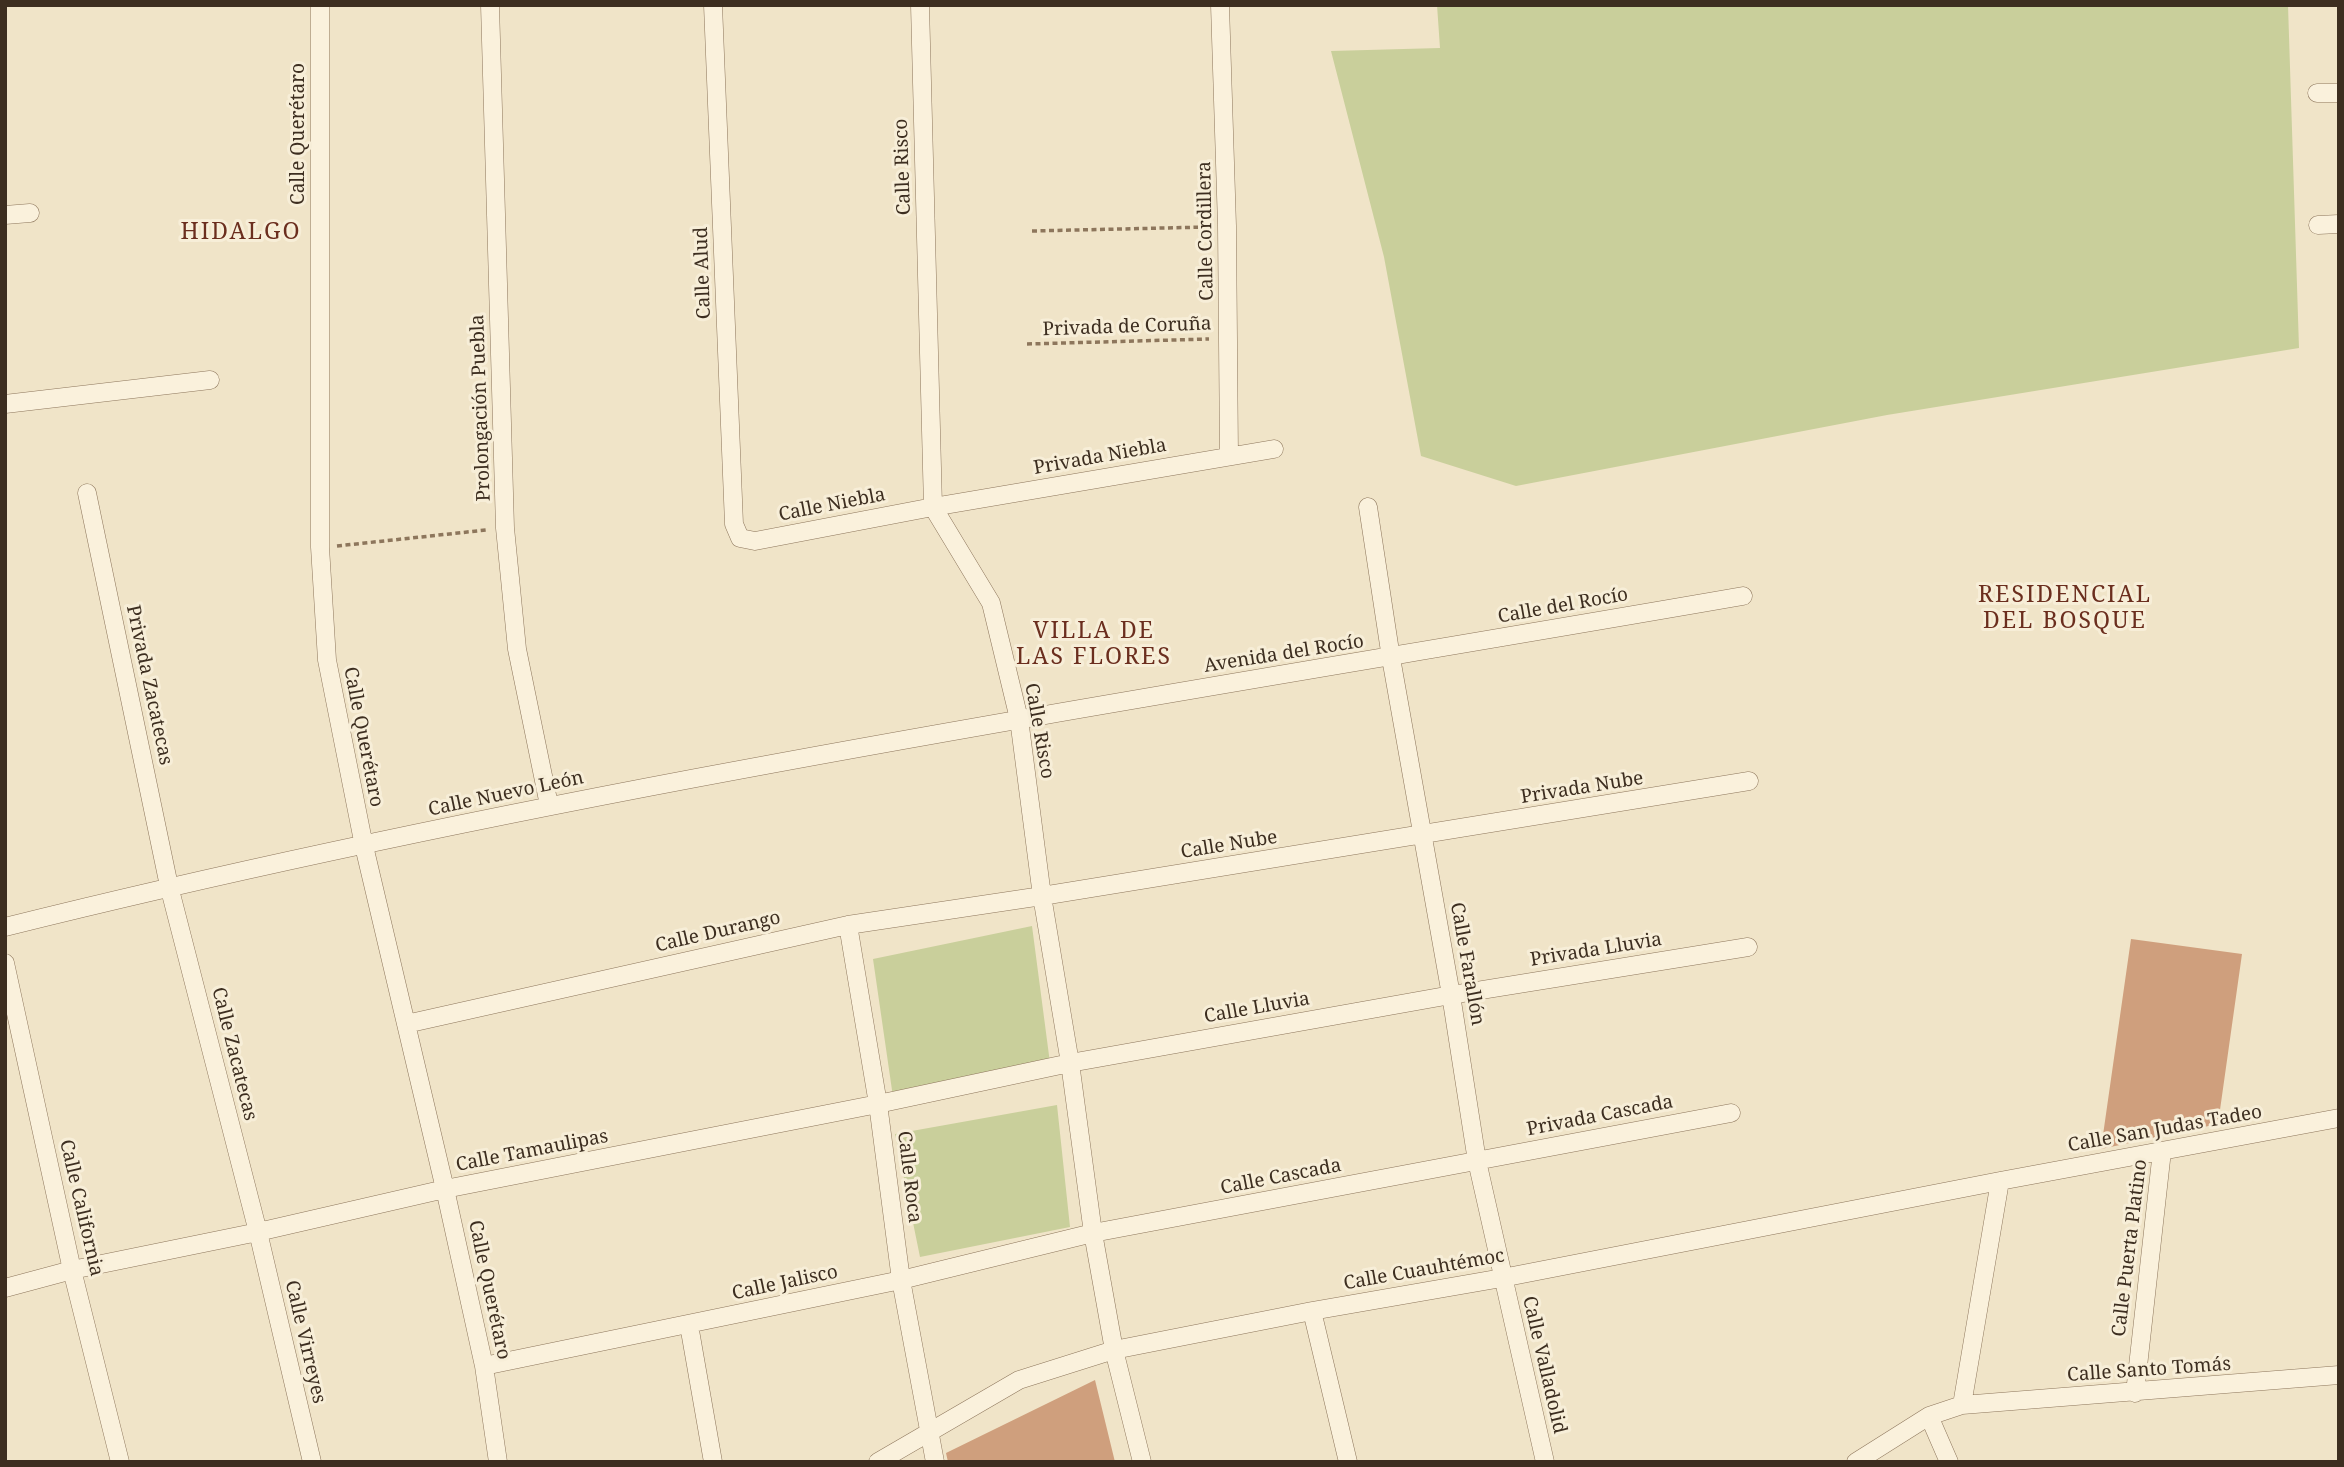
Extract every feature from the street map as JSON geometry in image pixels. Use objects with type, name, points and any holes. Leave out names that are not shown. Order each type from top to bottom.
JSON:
[{"type":"street","name":"Calle Querétaro","points":[[320,5],[320,547],[327,660],[364,846],[484,1366],[498,1462]]},
{"type":"street","name":"Prolongación Puebla","points":[[489,5],[505,528],[517,649],[550,805]]},
{"type":"street","name":"Calle Alud","points":[[713,5],[734,524],[740,538]]},
{"type":"street","name":"Calle Risco","points":[[920,5],[933,507],[991,603],[1018,719],[1093,1233],[1114,1350],[1142,1462]]},
{"type":"street","name":"Calle Cordillera","points":[[1220,5],[1227,226],[1229,456]]},
{"type":"street","points":[[2317,93],[2339,93]]},
{"type":"street","points":[[5,215],[30,213]]},
{"type":"street","points":[[2318,225],[2339,224]]},
{"type":"street","points":[[5,404],[210,380]]},
{"type":"street","name":"Privada Niebla","points":[[933,507],[1274,449]]},
{"type":"street","name":"Privada Zacatecas","points":[[88,493],[169,886]]},
{"type":"street","name":"Calle Niebla","points":[[740,538],[755,541],[933,507]]},
{"type":"street","name":"Calle Farallón","points":[[1368,507],[1391,658],[1451,995],[1477,1161],[1502,1278]]},
{"type":"street","name":"Calle del Rocío","points":[[1391,658],[1743,596]]},
{"type":"street","name":"Avenida del Rocío","points":[[1018,719],[1391,658]]},
{"type":"street","name":"Calle Nuevo León","points":[[5,928],[169,886],[550,805],[1018,719]]},
{"type":"street","name":"Privada Nube","points":[[1423,835],[1749,782]]},
{"type":"street","name":"Calle Nube","points":[[1042,896],[1423,835]]},
{"type":"street","name":"Calle Zacatecas","points":[[169,886],[258,1232]]},
{"type":"street","name":"Calle Durango","points":[[406,1024],[848,925],[1042,896]]},
{"type":"street","name":"Calle Roca","points":[[848,925],[878,1104],[901,1279],[935,1462]]},
{"type":"street","name":"Privada Lluvia","points":[[1451,995],[1748,947]]},
{"type":"street","name":"Calle California","points":[[5,963],[72,1270],[120,1462]]},
{"type":"street","name":"Calle Lluvia","points":[[1070,1063],[1451,995]]},
{"type":"street","name":"Calle Tamaulipas","points":[[5,1288],[72,1270],[258,1232],[445,1189],[878,1104],[1070,1063]]},
{"type":"street","name":"Privada Cascada","points":[[1477,1161],[1731,1113]]},
{"type":"street","name":"Calle San Judas Tadeo","points":[[2000,1181],[2339,1118]]},
{"type":"street","name":"Calle Puerta Platino","points":[[2134,1393],[2162,1151]]},
{"type":"street","name":"Calle Cascada","points":[[1093,1233],[1477,1161]]},
{"type":"street","points":[[1962,1405],[2000,1181]]},
{"type":"street","name":"Calle Cuauhtémoc","points":[[878,1462],[1019,1380],[1114,1350],[2000,1181]]},
{"type":"street","name":"Calle Virreyes","points":[[258,1232],[312,1462]]},
{"type":"street","name":"Calle Jalisco","points":[[484,1366],[901,1279],[1093,1233]]},
{"type":"street","name":"Calle Valladolid","points":[[1502,1278],[1545,1462]]},
{"type":"street","points":[[1312,1311],[1348,1462]]},
{"type":"street","points":[[689,1325],[713,1462]]},
{"type":"street","name":"Calle Santo Tomás","points":[[1856,1462],[1929,1416],[1962,1405],[2339,1376]]},
{"type":"street","points":[[1929,1416],[1949,1462]]},
{"type":"path","points":[[1032,231],[1227,226]]},
{"type":"path","name":"Privada de Coruña","points":[[1027,344],[1229,338]]},
{"type":"path","points":[[320,547],[505,528]]},
{"type":"green space","points":[[1437,5],[2288,5],[2299,348],[1887,415],[1516,486],[1421,456],[1384,257],[1331,51],[1440,48]]},
{"type":"green space","points":[[1032,926],[1050,1063],[893,1097],[873,959]]},
{"type":"green space","points":[[1057,1105],[1070,1227],[920,1257],[895,1134]]},
{"type":"building","points":[[2131,939],[2242,954],[2218,1124],[2101,1149]]},
{"type":"building","points":[[1095,1380],[1115,1462],[948,1462],[946,1453]]},
{"type":"district","name":"HIDALGO","points":[[241,232]]},
{"type":"district","name":"RESIDENCIAL DEL BOSQUE","points":[[2065,608]]},
{"type":"district","name":"VILLA DE LAS FLORES","points":[[1094,644]]}]
